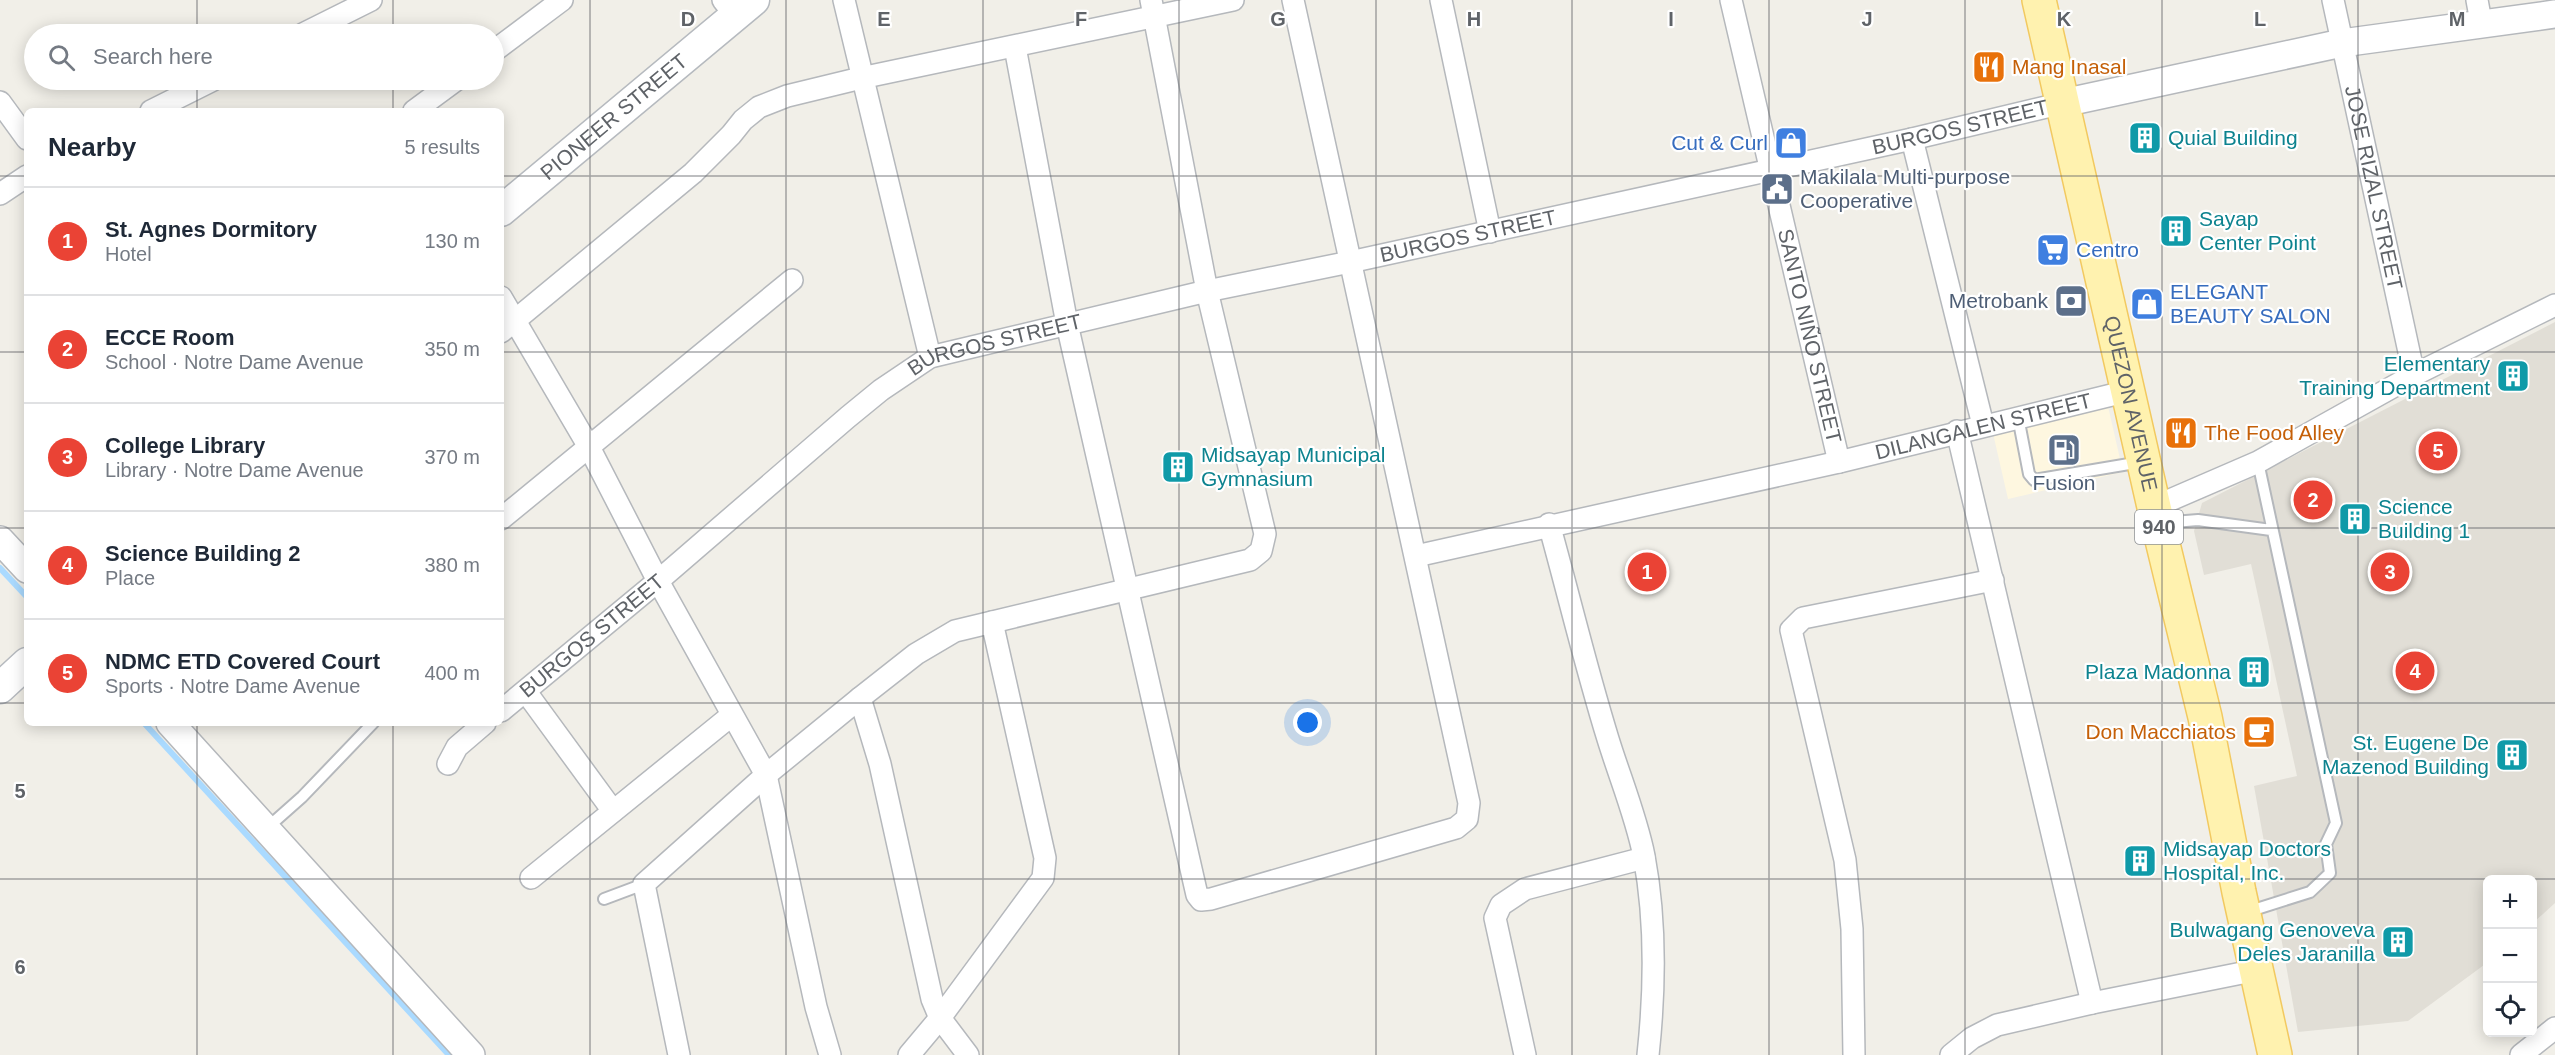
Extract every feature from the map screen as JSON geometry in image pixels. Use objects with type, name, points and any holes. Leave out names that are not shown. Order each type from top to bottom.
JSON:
[{"type":"main road","name":"QUEZON AVENUE","points":[[2039,0],[2156,515],[2205,717],[2275,1055]]},
{"type":"main road","name":"PIONEER STREET","points":[[504,208],[737,5]]},
{"type":"main road","points":[[0,688],[24,666]]},
{"type":"street","points":[[323,24],[371,0]]},
{"type":"street","points":[[504,44],[562,0]]},
{"type":"street","points":[[844,0],[930,357]]},
{"type":"street","points":[[508,326],[693,173],[732,135],[743,120],[759,107],[787,96],[861,78],[1015,47],[1154,8],[1233,0]]},
{"type":"street","points":[[1015,47],[1067,324],[1197,895],[1201,900],[1211,899],[1456,828],[1467,819],[1469,803],[1293,0]]},
{"type":"street","points":[[1441,0],[1490,232]]},
{"type":"street","name":"SANTO NIÑO STREET","points":[[1731,0],[1839,462]]},
{"type":"street","name":"JOSE RIZAL STREET","points":[[2332,0],[2414,375]]},
{"type":"street","points":[[679,1055],[644,884],[766,775],[860,698],[938,640],[955,631],[1250,560],[1261,551],[1265,534],[1208,291],[1154,8]]},
{"type":"street","name":"BURGOS STREET","points":[[504,709],[658,581],[848,417],[881,390],[930,357],[1208,291],[1490,232],[2479,11],[2555,14]]},
{"type":"street","points":[[157,108],[193,90]]},
{"type":"street","points":[[418,108],[442,90]]},
{"type":"street","points":[[0,102],[24,135]]},
{"type":"street","points":[[1912,139],[1983,425]]},
{"type":"street","points":[[0,194],[24,178]]},
{"type":"street","points":[[504,517],[792,280]]},
{"type":"street","points":[[2156,515],[2258,462],[2414,375],[2555,305]]},
{"type":"street","points":[[504,309],[508,326],[589,447],[658,581],[766,775],[816,1007],[830,1055]]},
{"type":"street","name":"DILANGALEN STREET","points":[[1416,556],[1550,524],[1839,462],[2128,391]]},
{"type":"street","points":[[1957,432],[2092,1003]]},
{"type":"street","points":[[1550,524],[1608,739],[1638,827],[1644,858],[1652,912],[1652,1019],[1648,1055]]},
{"type":"street","points":[[0,540],[24,566]]},
{"type":"street","points":[[1854,1055],[1852,929],[1845,860],[1791,630],[1803,618],[1993,580]]},
{"type":"street","points":[[909,1055],[940,1018],[1043,878],[1046,858],[992,621]]},
{"type":"street","points":[[526,692],[613,811]]},
{"type":"street","points":[[860,698],[880,764],[928,986],[940,1018],[968,1055]]},
{"type":"street","points":[[531,878],[732,715]]},
{"type":"street","points":[[173,726],[471,1055]]},
{"type":"street","points":[[448,764],[457,747],[482,726]]},
{"type":"street","points":[[1526,1055],[1495,918],[1501,905],[1525,889],[1644,858]]},
{"type":"street","points":[[1951,1055],[1972,1038],[1997,1025],[2092,1003],[2257,970]]},
{"type":"street","points":[[2522,1055],[2555,1028]]},
{"type":"lane","points":[[2018,417],[2029,474],[2034,480],[2144,461]]},
{"type":"lane","points":[[2244,913],[2310,892],[2330,873],[2326,844],[2336,823],[2258,462]]},
{"type":"lane","points":[[2156,515],[2271,530]]},
{"type":"lane","points":[[267,828],[302,797],[370,726]]},
{"type":"lane","points":[[604,899],[644,884]]},
{"type":"shaded area","points":[[2555,322],[2555,903],[2537,919],[2537,875],[2483,875],[2483,966],[2408,1021],[2298,1032],[2254,786],[2297,776],[2251,564],[2204,575],[2194,531],[2202,503]]},
{"type":"shaded area","points":[[2107,402],[2123,472],[2008,499],[1992,429]]},
{"type":"waterway","points":[[0,568],[24,594]]},
{"type":"waterway","points":[[147,726],[449,1055]]},
{"type":"place","name":"Mang Inasal","points":[[1989,67]]},
{"type":"place","name":"Quial Building","points":[[2145,138]]},
{"type":"place","name":"Cut & Curl","points":[[1791,143]]},
{"type":"place","name":"Makilala Multi-purpose Cooperative","points":[[1777,189]]},
{"type":"place","name":"Sayap Center Point","points":[[2176,231]]},
{"type":"place","name":"Centro","points":[[2053,250]]},
{"type":"place","name":"Metrobank","points":[[2071,301]]},
{"type":"place","name":"ELEGANT BEAUTY SALON","points":[[2147,304]]},
{"type":"place","name":"Elementary Training Department","points":[[2513,376]]},
{"type":"place","name":"The Food Alley","points":[[2181,433]]},
{"type":"place","name":"Fusion","points":[[2064,450]]},
{"type":"place","name":"NDMC ETD Covered Court","points":[[2438,451]]},
{"type":"place","name":"Midsayap Municipal Gymnasium","points":[[1178,467]]},
{"type":"place","name":"ECCE Room","points":[[2313,500]]},
{"type":"place","name":"Science Building 1","points":[[2355,519]]},
{"type":"place","name":"St. Agnes Dormitory","points":[[1647,572]]},
{"type":"place","name":"College Library","points":[[2390,572]]},
{"type":"place","name":"Science Building 2","points":[[2415,671]]},
{"type":"place","name":"Plaza Madonna","points":[[2254,672]]},
{"type":"place","name":"Don Macchiatos","points":[[2259,732]]},
{"type":"place","name":"St. Eugene De Mazenod Building","points":[[2512,755]]},
{"type":"place","name":"Midsayap Doctors Hospital, Inc.","points":[[2140,861]]},
{"type":"place","name":"Bulwagang Genoveva Deles Jaranilla","points":[[2398,942]]}]
